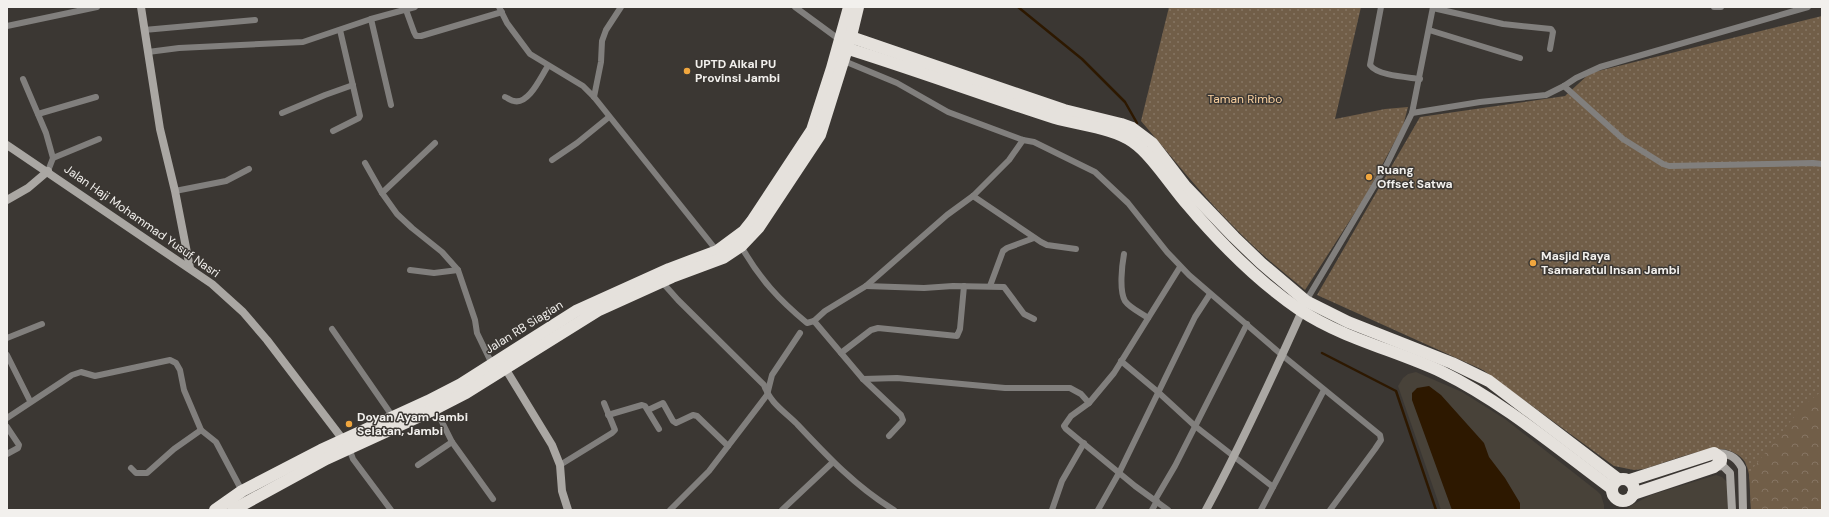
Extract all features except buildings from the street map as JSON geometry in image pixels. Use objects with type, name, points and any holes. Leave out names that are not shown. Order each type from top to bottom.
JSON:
[{"type":"highway","points":[[816,132],[844,61],[844,41],[849,7]]},
{"type":"highway","points":[[816,132],[844,41],[858,7]]},
{"type":"highway","points":[[844,41],[1064,110],[1122,124],[1132,128],[1152,143],[1185,186],[1304,306]]},
{"type":"highway","points":[[844,41],[1055,118],[1124,137],[1142,150],[1224,245],[1278,294],[1304,306],[1452,363],[1489,381],[1620,482],[1634,487],[1633,494],[1628,500],[1618,500],[1613,496],[1620,482],[1714,453],[1721,458],[1721,461],[1714,467],[1633,494]]},
{"type":"highway","name":"Jalan RB Siagian","points":[[346,444],[433,410],[466,393],[599,310],[662,282],[723,258],[741,246],[759,227],[816,132]]},
{"type":"highway","name":"Jalan RB Siagian","points":[[233,510],[393,417],[461,384],[576,311],[669,269],[717,250],[744,231],[816,132]]},
{"type":"highway","points":[[1224,245],[1234,237]]},
{"type":"highway","name":"Jalan RB Siagian","points":[[214,510],[248,501]]},
{"type":"street","points":[[7,26],[97,7]]},
{"type":"street","points":[[141,7],[160,129],[175,191],[190,268]]},
{"type":"street","points":[[148,52],[186,48],[303,42],[370,19],[415,7]]},
{"type":"street","points":[[594,98],[601,62],[602,41],[606,30],[621,7]]},
{"type":"street","points":[[796,7],[844,41]]},
{"type":"street","points":[[1381,7],[1370,65],[1373,69],[1380,72],[1420,79]]},
{"type":"street","points":[[1714,7],[1721,7]]},
{"type":"street","points":[[1412,112],[1480,102],[1546,95],[1576,78],[1600,67],[1808,7]]},
{"type":"street","points":[[1206,510],[1235,457],[1304,306],[1386,166],[1412,112],[1420,79],[1433,8],[1503,24],[1551,29],[1553,32],[1550,49]]},
{"type":"street","points":[[406,10],[416,36],[421,36],[500,9],[522,46],[530,54],[583,86],[594,98],[717,250]]},
{"type":"street","points":[[370,19],[391,105]]},
{"type":"street","points":[[144,30],[255,20]]},
{"type":"street","points":[[333,130],[359,118],[340,30]]},
{"type":"street","points":[[1429,30],[1520,58]]},
{"type":"street","points":[[844,61],[897,83],[948,112],[1023,140],[1034,142],[1099,175],[1128,203],[1180,267],[1324,390],[1371,426],[1381,438],[1330,510]]},
{"type":"street","points":[[505,97],[515,102],[525,100],[548,66]]},
{"type":"street","points":[[7,200],[28,188],[48,171],[53,158],[46,133],[23,79]]},
{"type":"street","points":[[282,113],[353,85]]},
{"type":"street","points":[[1564,86],[1623,139],[1663,164],[1669,166],[1822,164]]},
{"type":"street","points":[[38,114],[96,97]]},
{"type":"street","points":[[552,160],[577,143],[609,117]]},
{"type":"street","points":[[53,158],[99,139]]},
{"type":"street","points":[[741,246],[771,291],[786,306],[807,323],[814,321],[825,311],[866,286],[947,215],[973,196],[1009,160],[1023,140]]},
{"type":"street","points":[[382,194],[402,177],[435,143]]},
{"type":"street","name":"Jalan Haji Mohammad Yusuf Nasri","points":[[7,145],[48,171],[212,284],[243,312],[268,340],[346,444]]},
{"type":"street","points":[[365,163],[382,194],[397,214],[442,252],[458,270],[475,320],[477,333],[492,364]]},
{"type":"street","points":[[175,191],[226,181],[249,169]]},
{"type":"street","points":[[973,196],[1046,245],[1076,249]]},
{"type":"street","points":[[990,286],[1003,251],[1007,248],[1034,238]]},
{"type":"street","points":[[1124,254],[1121,271],[1124,298],[1133,308],[1148,318]]},
{"type":"street","points":[[1168,510],[1119,473],[1064,426],[1071,416],[1089,403],[1121,361],[1180,267]]},
{"type":"street","points":[[410,270],[434,272],[458,270]]},
{"type":"street","points":[[662,282],[678,300],[764,385],[767,395],[833,462],[861,488],[894,510]]},
{"type":"street","points":[[866,286],[924,288],[990,286],[1006,288],[1024,314],[1034,319]]},
{"type":"street","points":[[841,353],[871,330],[878,328],[957,336],[960,329],[964,286]]},
{"type":"street","points":[[1098,510],[1119,473],[1195,317],[1210,294]]},
{"type":"street","points":[[814,321],[863,379],[902,417],[902,422],[889,436]]},
{"type":"street","points":[[7,338],[42,324]]},
{"type":"street","points":[[1152,510],[1247,324]]},
{"type":"street","points":[[332,330],[393,417]]},
{"type":"street","points":[[670,510],[709,471],[767,395],[772,375],[800,334]]},
{"type":"street","points":[[7,355],[30,401]]},
{"type":"street","points":[[7,418],[30,401],[72,375],[80,372],[95,376],[170,360],[176,363],[180,370],[184,390],[201,430],[216,442],[248,501]]},
{"type":"street","points":[[1121,361],[1195,426],[1273,487]]},
{"type":"street","points":[[504,368],[552,445],[560,465],[562,491],[568,510]]},
{"type":"street","points":[[863,379],[897,378],[1005,388],[1070,388],[1081,394],[1089,403]]},
{"type":"street","points":[[1261,510],[1324,390]]},
{"type":"street","points":[[560,465],[615,430],[604,403]]},
{"type":"street","points":[[648,410],[663,403],[673,422],[676,423],[693,415],[697,416],[728,446]]},
{"type":"street","points":[[608,415],[642,406],[648,410],[659,429]]},
{"type":"street","points":[[433,410],[441,420],[452,442],[493,499]]},
{"type":"street","points":[[7,427],[19,445],[18,448],[7,454]]},
{"type":"street","points":[[131,468],[136,473],[147,473],[174,449],[201,430]]},
{"type":"street","points":[[418,465],[452,442]]},
{"type":"street","points":[[1052,510],[1062,481],[1084,443]]},
{"type":"street","points":[[346,444],[353,459],[390,510]]},
{"type":"street","points":[[1714,453],[1730,454],[1735,457],[1740,464],[1742,468],[1744,510]]},
{"type":"street","points":[[782,510],[833,462]]},
{"type":"street","points":[[1714,467],[1723,466],[1730,473],[1732,510]]},
{"type":"shaded area","points":[[1416,372],[1462,392],[1505,419],[1597,491],[1601,495],[1604,510],[1441,510],[1398,386],[1403,378],[1408,374]]},
{"type":"shaded area","points":[[1429,386],[1441,395],[1484,443],[1489,457],[1505,478],[1520,503],[1520,510],[1452,510],[1412,400],[1412,393],[1417,388]]},
{"type":"shaded area","points":[[1716,475],[1722,477],[1728,483],[1728,510],[1626,510],[1632,505],[1651,495]]},
{"type":"green space","name":"Taman Rimbo","points":[[1169,7],[1361,7],[1335,119],[1385,109],[1408,107],[1403,126],[1365,197],[1305,290],[1242,235],[1198,188],[1141,121]]},
{"type":"green space","points":[[1822,16],[1822,510],[1751,510],[1750,479],[1745,462],[1738,455],[1724,449],[1713,449],[1693,453],[1644,469],[1634,470],[1614,466],[1483,370],[1317,295],[1420,117],[1565,96],[1590,73]]},
{"type":"green space","points":[[1822,391],[1822,510],[1751,510],[1749,473],[1803,406]]},
{"type":"waterway","points":[[1018,7],[1082,59],[1125,102],[1137,123]]},
{"type":"waterway","points":[[1322,353],[1396,391],[1436,510]]},
{"type":"place","name":"UPTD Alkal PU Provinsi Jambi","points":[[687,71]]},
{"type":"place","name":"Ruang Offset Satwa","points":[[1369,177]]},
{"type":"place","name":"Masjid Raya Tsamaratul Insan Jambi","points":[[1533,263]]},
{"type":"place","name":"Doyan Ayam Jambi Selatan, Jambi","points":[[349,424]]}]
